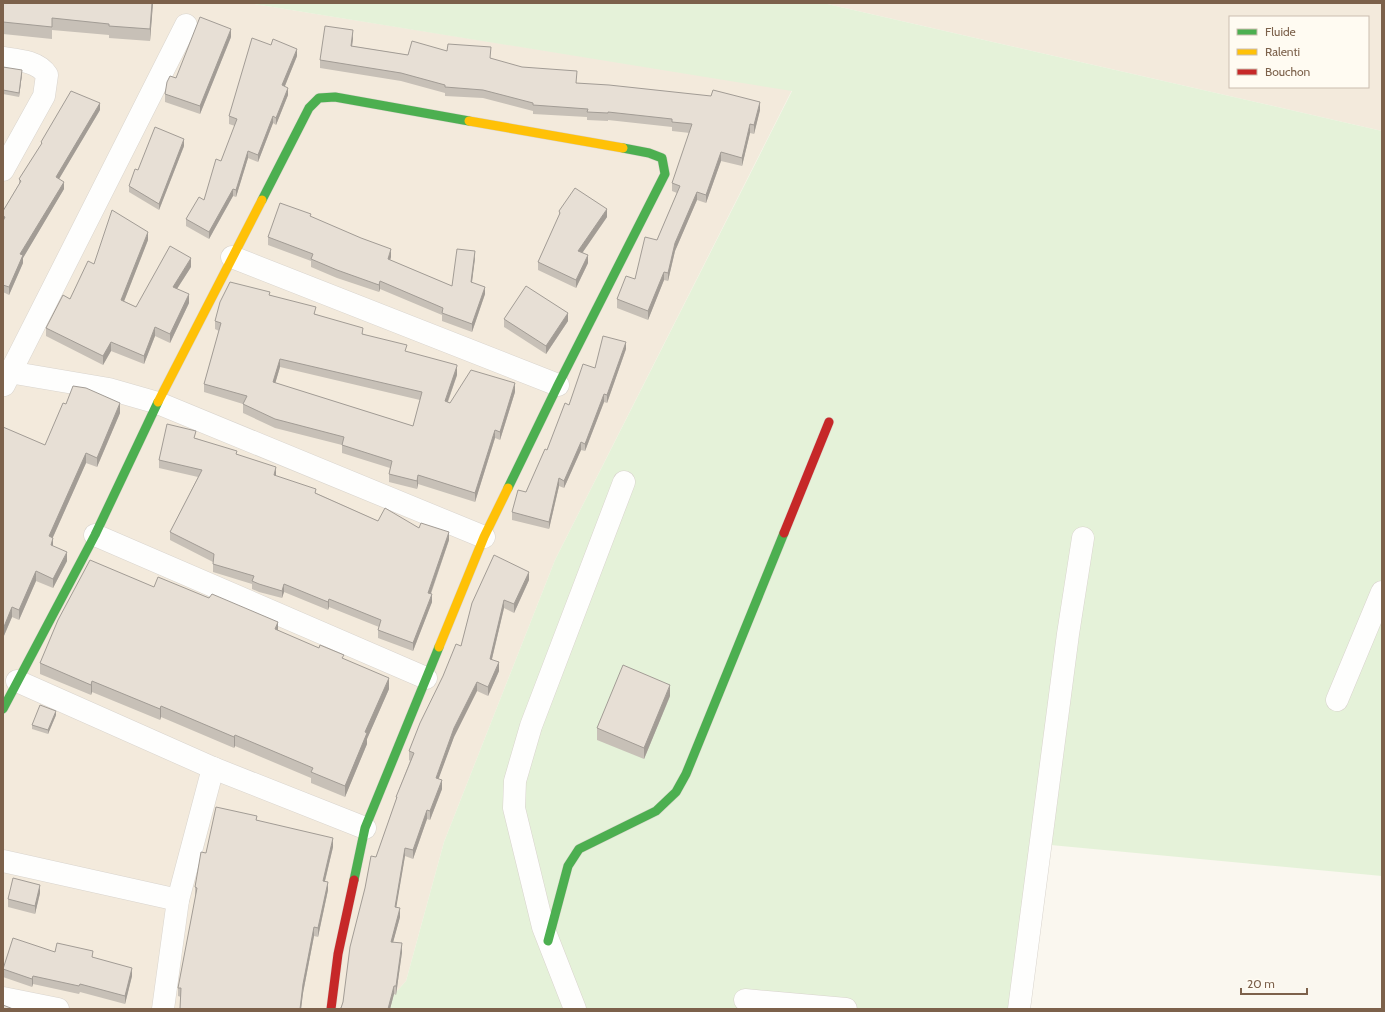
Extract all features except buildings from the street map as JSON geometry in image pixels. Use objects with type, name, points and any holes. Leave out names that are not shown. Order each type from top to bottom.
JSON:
[{"type":"street","points":[[186,25],[5,376],[109,390],[158,403],[484,537]]},
{"type":"street","points":[[3,58],[27,62],[42,68],[46,75],[44,96],[3,170]]},
{"type":"street","points":[[3,709],[95,535],[158,403],[309,108],[319,98],[351,100],[649,153],[662,158],[665,174],[484,537],[365,828],[338,954],[331,1009]]},
{"type":"street","points":[[232,257],[558,386]]},
{"type":"street","points":[[548,941],[568,866],[579,849],[656,811],[676,792],[686,774],[829,422]]},
{"type":"street","points":[[575,1009],[543,927],[514,808],[515,781],[531,726],[624,482]]},
{"type":"street","points":[[95,535],[426,678]]},
{"type":"street","points":[[1019,1009],[1068,634],[1083,538]]},
{"type":"street","points":[[1337,700],[1376,620],[1382,592]]},
{"type":"street","points":[[17,681],[213,768],[365,828]]},
{"type":"street","points":[[163,1009],[178,900],[213,768]]},
{"type":"street","points":[[3,861],[178,900]]},
{"type":"street","points":[[3,998],[58,1009]]},
{"type":"street","points":[[744,1000],[846,1009]]},
{"type":"shaded area","points":[[3,3],[248,3],[792,90],[555,560],[444,842],[406,981],[381,1009],[3,1009]]},
{"type":"shaded area","points":[[823,3],[1382,3],[1382,131]]},
{"type":"green space","points":[[248,3],[823,3],[1382,131],[1382,876],[1040,844],[1025,1009],[381,1009],[406,981],[444,842],[555,560],[792,91]]},
{"type":"traffic: fast","points":[[262,200],[309,108],[319,98],[335,97],[469,121]]},
{"type":"traffic: fast","points":[[508,488],[558,385],[665,174],[662,158],[649,153],[623,148]]},
{"type":"traffic: fast","points":[[3,709],[95,535],[158,402]]},
{"type":"traffic: fast","points":[[548,941],[568,866],[579,849],[656,811],[676,792],[686,774],[784,533]]},
{"type":"traffic: fast","points":[[354,880],[365,828],[439,647]]},
{"type":"traffic: slow","points":[[469,121],[623,148]]},
{"type":"traffic: slow","points":[[158,402],[262,200]]},
{"type":"traffic: slow","points":[[439,647],[484,537],[508,488]]},
{"type":"traffic: jam","points":[[784,533],[829,422]]},
{"type":"traffic: jam","points":[[331,1009],[338,954],[354,880]]}]
